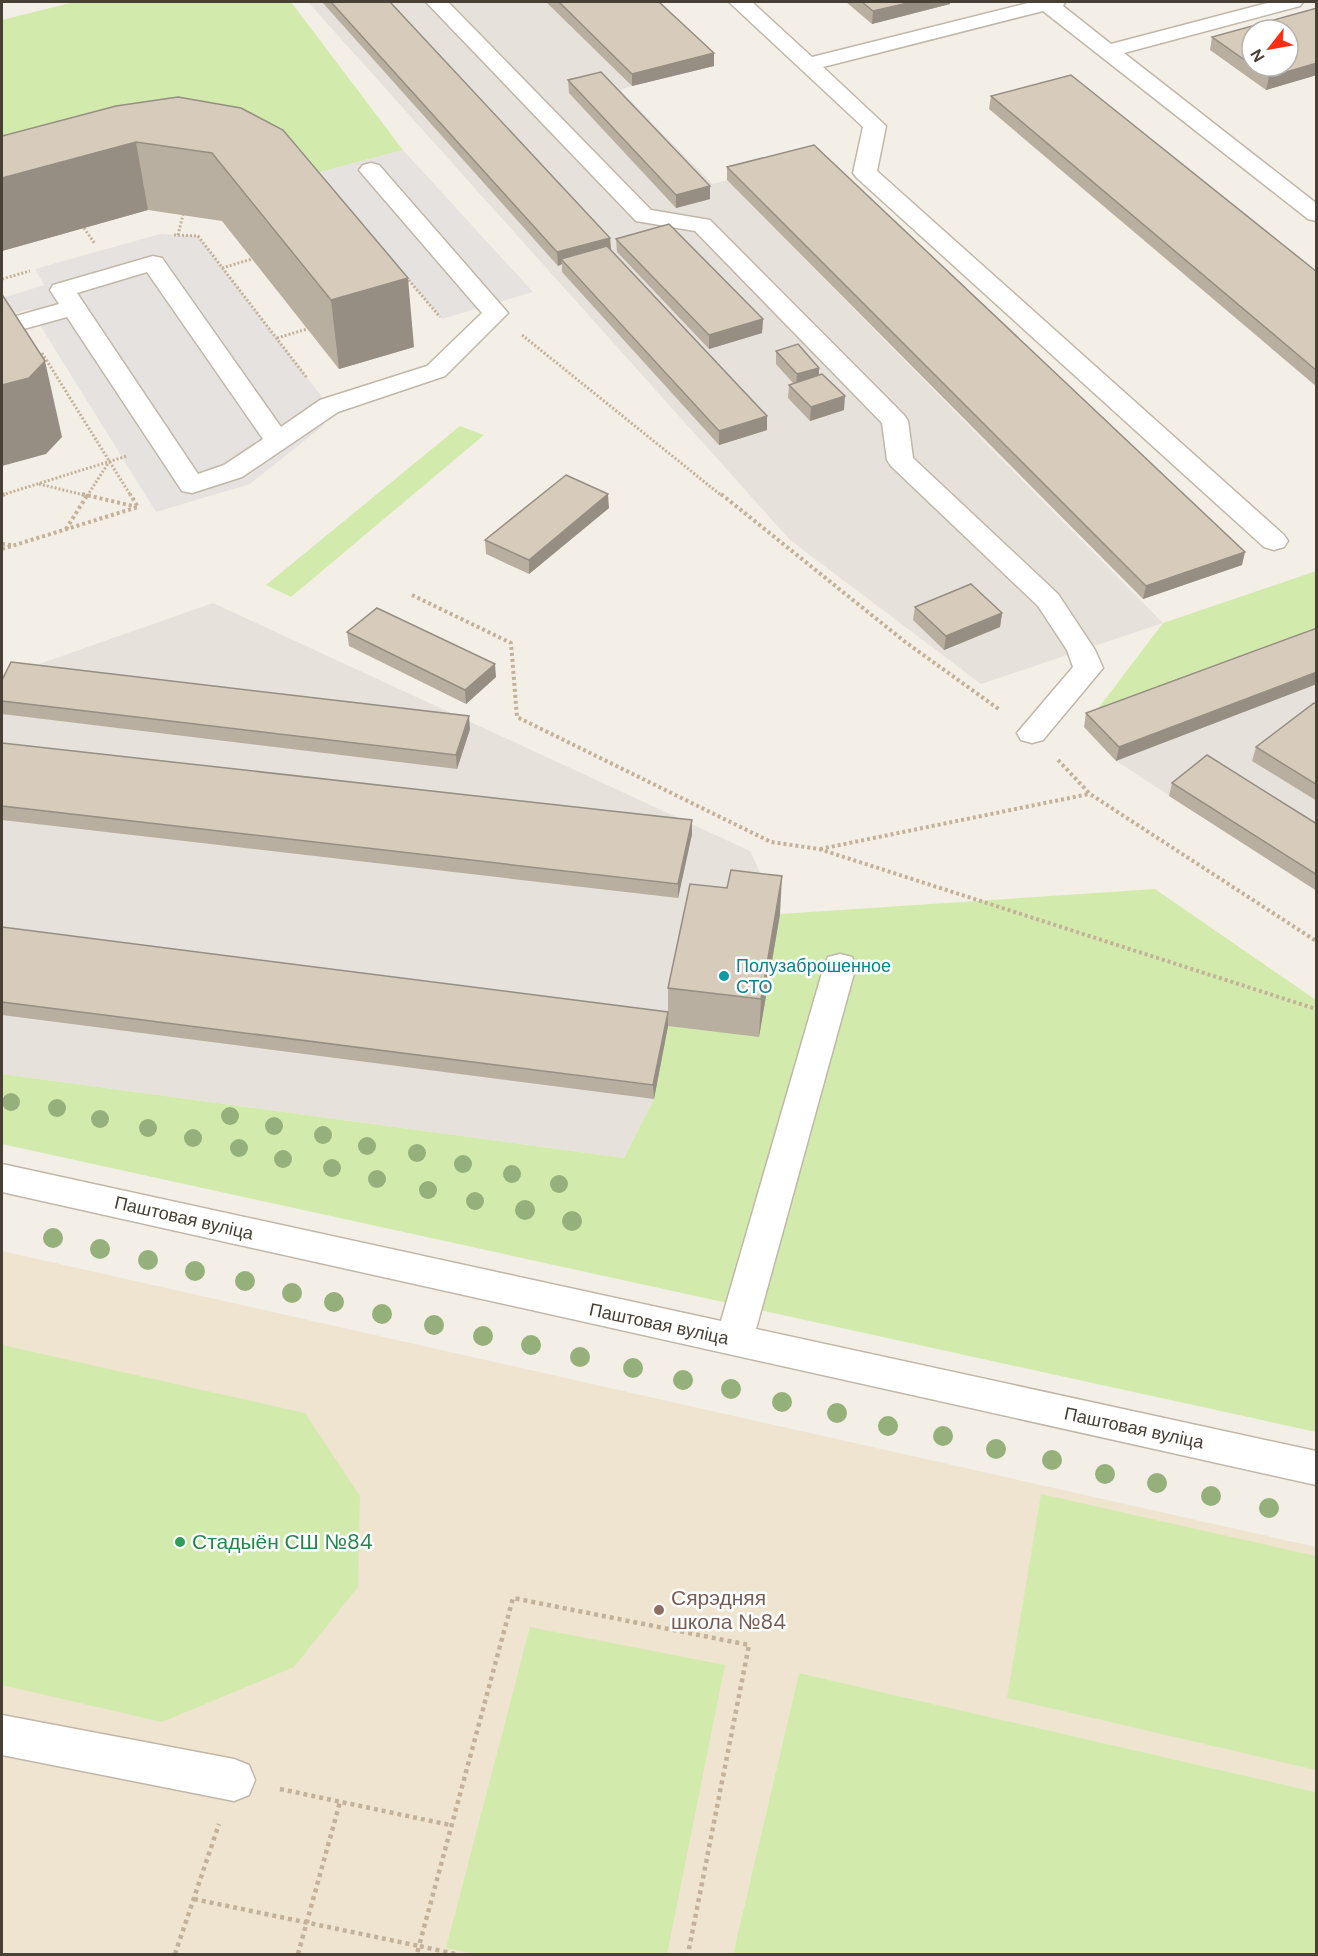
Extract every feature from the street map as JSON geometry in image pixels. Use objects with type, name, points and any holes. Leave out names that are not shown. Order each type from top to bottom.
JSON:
[{"type":"street","points":[[437,2],[644,216],[702,225],[895,421],[900,460],[1048,600],[1081,650],[1088,668],[1032,733]]},
{"type":"street","points":[[740,2],[875,126],[865,173],[1274,541]]},
{"type":"street","points":[[809,64],[1049,2],[1108,51],[1317,214]]},
{"type":"street","points":[[1108,51],[1293,2]]},
{"type":"street","points":[[278,441],[153,263],[62,290],[192,485],[233,471],[278,441],[329,406],[436,371],[495,313],[371,170]]},
{"type":"street","points":[[2,328],[74,307]]},
{"type":"street","points":[[734,1340],[840,966]]},
{"type":"street","name":"Паштовая вуліца","points":[[2,1178],[1317,1468]]},
{"type":"street","points":[[2,1735],[234,1780]]},
{"type":"path","points":[[178,235],[183,215]]},
{"type":"path","points":[[84,228],[100,251]]},
{"type":"path","points":[[169,235],[198,236],[309,380]]},
{"type":"path","points":[[222,268],[252,259]]},
{"type":"path","points":[[2,278],[35,269]]},
{"type":"path","points":[[403,273],[442,319]]},
{"type":"path","points":[[495,313],[904,641],[1032,733],[1090,794],[1317,941]]},
{"type":"path","points":[[277,338],[307,328]]},
{"type":"path","points":[[37,344],[138,507]]},
{"type":"path","points":[[2,495],[123,457]]},
{"type":"path","points":[[66,530],[109,462]]},
{"type":"path","points":[[38,484],[138,507]]},
{"type":"path","points":[[2,549],[138,507]]},
{"type":"path","points":[[2,544],[15,545]]},
{"type":"path","points":[[412,595],[512,643],[517,717],[771,842],[819,849],[1317,1009]]},
{"type":"path","points":[[819,849],[1090,794]]},
{"type":"path","points":[[417,1954],[513,1598],[749,1646],[688,1954]]},
{"type":"path","points":[[175,1954],[234,1780],[450,1826]]},
{"type":"path","points":[[298,1954],[340,1802]]},
{"type":"path","points":[[194,1899],[455,1954]]},
{"type":"shaded area","points":[[308,2],[546,2],[632,86],[620,90],[671,142],[713,184],[727,180],[1163,623],[981,684],[790,540]]},
{"type":"shaded area","points":[[403,150],[533,292],[442,319],[317,173]]},
{"type":"shaded area","points":[[160,234],[198,236],[329,406],[323,426],[250,484],[156,512],[30,309],[2,317],[2,298],[44,285],[35,269]]},
{"type":"shaded area","points":[[213,603],[750,851],[780,914],[759,1037],[654,1099],[624,1158],[2,1074],[2,677]]},
{"type":"shaded area","points":[[1316,641],[1316,891],[1116,761],[1084,727]]},
{"type":"shaded area","name":"Сярэдняя школа №84","points":[[2,1251],[1316,1547],[1316,1792],[799,1673],[733,1954],[2,1954]]},
{"type":"green space","points":[[74,2],[291,2],[403,150],[317,173],[2,137],[2,20]]},
{"type":"green space","points":[[460,426],[484,435],[291,597],[266,585]]},
{"type":"green space","points":[[1316,571],[1316,641],[1084,727],[1163,623]]},
{"type":"green space","points":[[1155,889],[1316,1000],[1316,1432],[2,1144],[2,1074],[624,1158],[654,1099],[668,1026],[759,1036],[780,914]]},
{"type":"green space","name":"Стадыён СШ №84","points":[[2,1345],[305,1413],[360,1496],[358,1587],[294,1667],[162,1722],[2,1685]]},
{"type":"green space","points":[[1041,1494],[1316,1556],[1316,1770],[1007,1698]]},
{"type":"green space","points":[[530,1627],[725,1665],[667,1954],[477,1954],[446,1948]]},
{"type":"green space","points":[[799,1673],[1316,1792],[1316,1954],[733,1954]]},
{"type":"building","points":[[331,2],[390,2],[610,238],[557,252]]},
{"type":"building","points":[[559,2],[659,2],[714,53],[632,74]]},
{"type":"building","points":[[862,2],[912,2],[873,11]]},
{"type":"building","points":[[1317,8],[1317,63],[1300,68],[1300,18],[1281,18]]},
{"type":"building","points":[[1240,29],[1240,57],[1212,37]]},
{"type":"building","points":[[601,72],[710,186],[676,195],[568,80]]},
{"type":"building","points":[[1071,75],[1317,272],[1317,371],[991,96]]},
{"type":"building","points":[[178,97],[241,108],[283,130],[408,278],[331,300],[212,153],[136,142],[2,178],[2,136],[116,106]]},
{"type":"building","points":[[814,145],[1245,552],[1146,586],[727,167]]},
{"type":"building","points":[[669,224],[763,319],[709,335],[616,239]]},
{"type":"building","points":[[607,246],[767,416],[719,431],[561,259]]},
{"type":"building","points":[[2,296],[45,361],[29,378],[2,385]]},
{"type":"building","points":[[798,344],[819,368],[797,374],[776,351]]},
{"type":"building","points":[[822,374],[845,396],[811,407],[789,385]]},
{"type":"building","points":[[566,475],[608,494],[529,560],[485,540]]},
{"type":"building","points":[[971,584],[1002,613],[946,636],[915,607]]},
{"type":"building","points":[[377,608],[495,664],[465,690],[347,632]]},
{"type":"building","points":[[1317,628],[1317,672],[1119,747],[1086,713]]},
{"type":"building","points":[[11,662],[469,716],[456,755],[2,701],[2,680]]},
{"type":"building","points":[[1314,703],[1317,705],[1317,785],[1256,747]]},
{"type":"building","points":[[2,743],[692,820],[678,884],[2,806]]},
{"type":"building","points":[[1207,755],[1317,824],[1317,875],[1172,783]]},
{"type":"building","name":"Полузаброшенное СТО","points":[[731,870],[782,876],[761,999],[668,988],[690,884],[727,888]]},
{"type":"building","points":[[2,927],[668,1012],[653,1085],[2,1002]]},
{"type":"place","name":"Полузаброшенное СТО","points":[[724,976]]},
{"type":"place","name":"Стадыён СШ №84","points":[[180,1542]]},
{"type":"place","name":"Сярэдняя школа №84","points":[[659,1610]]}]
